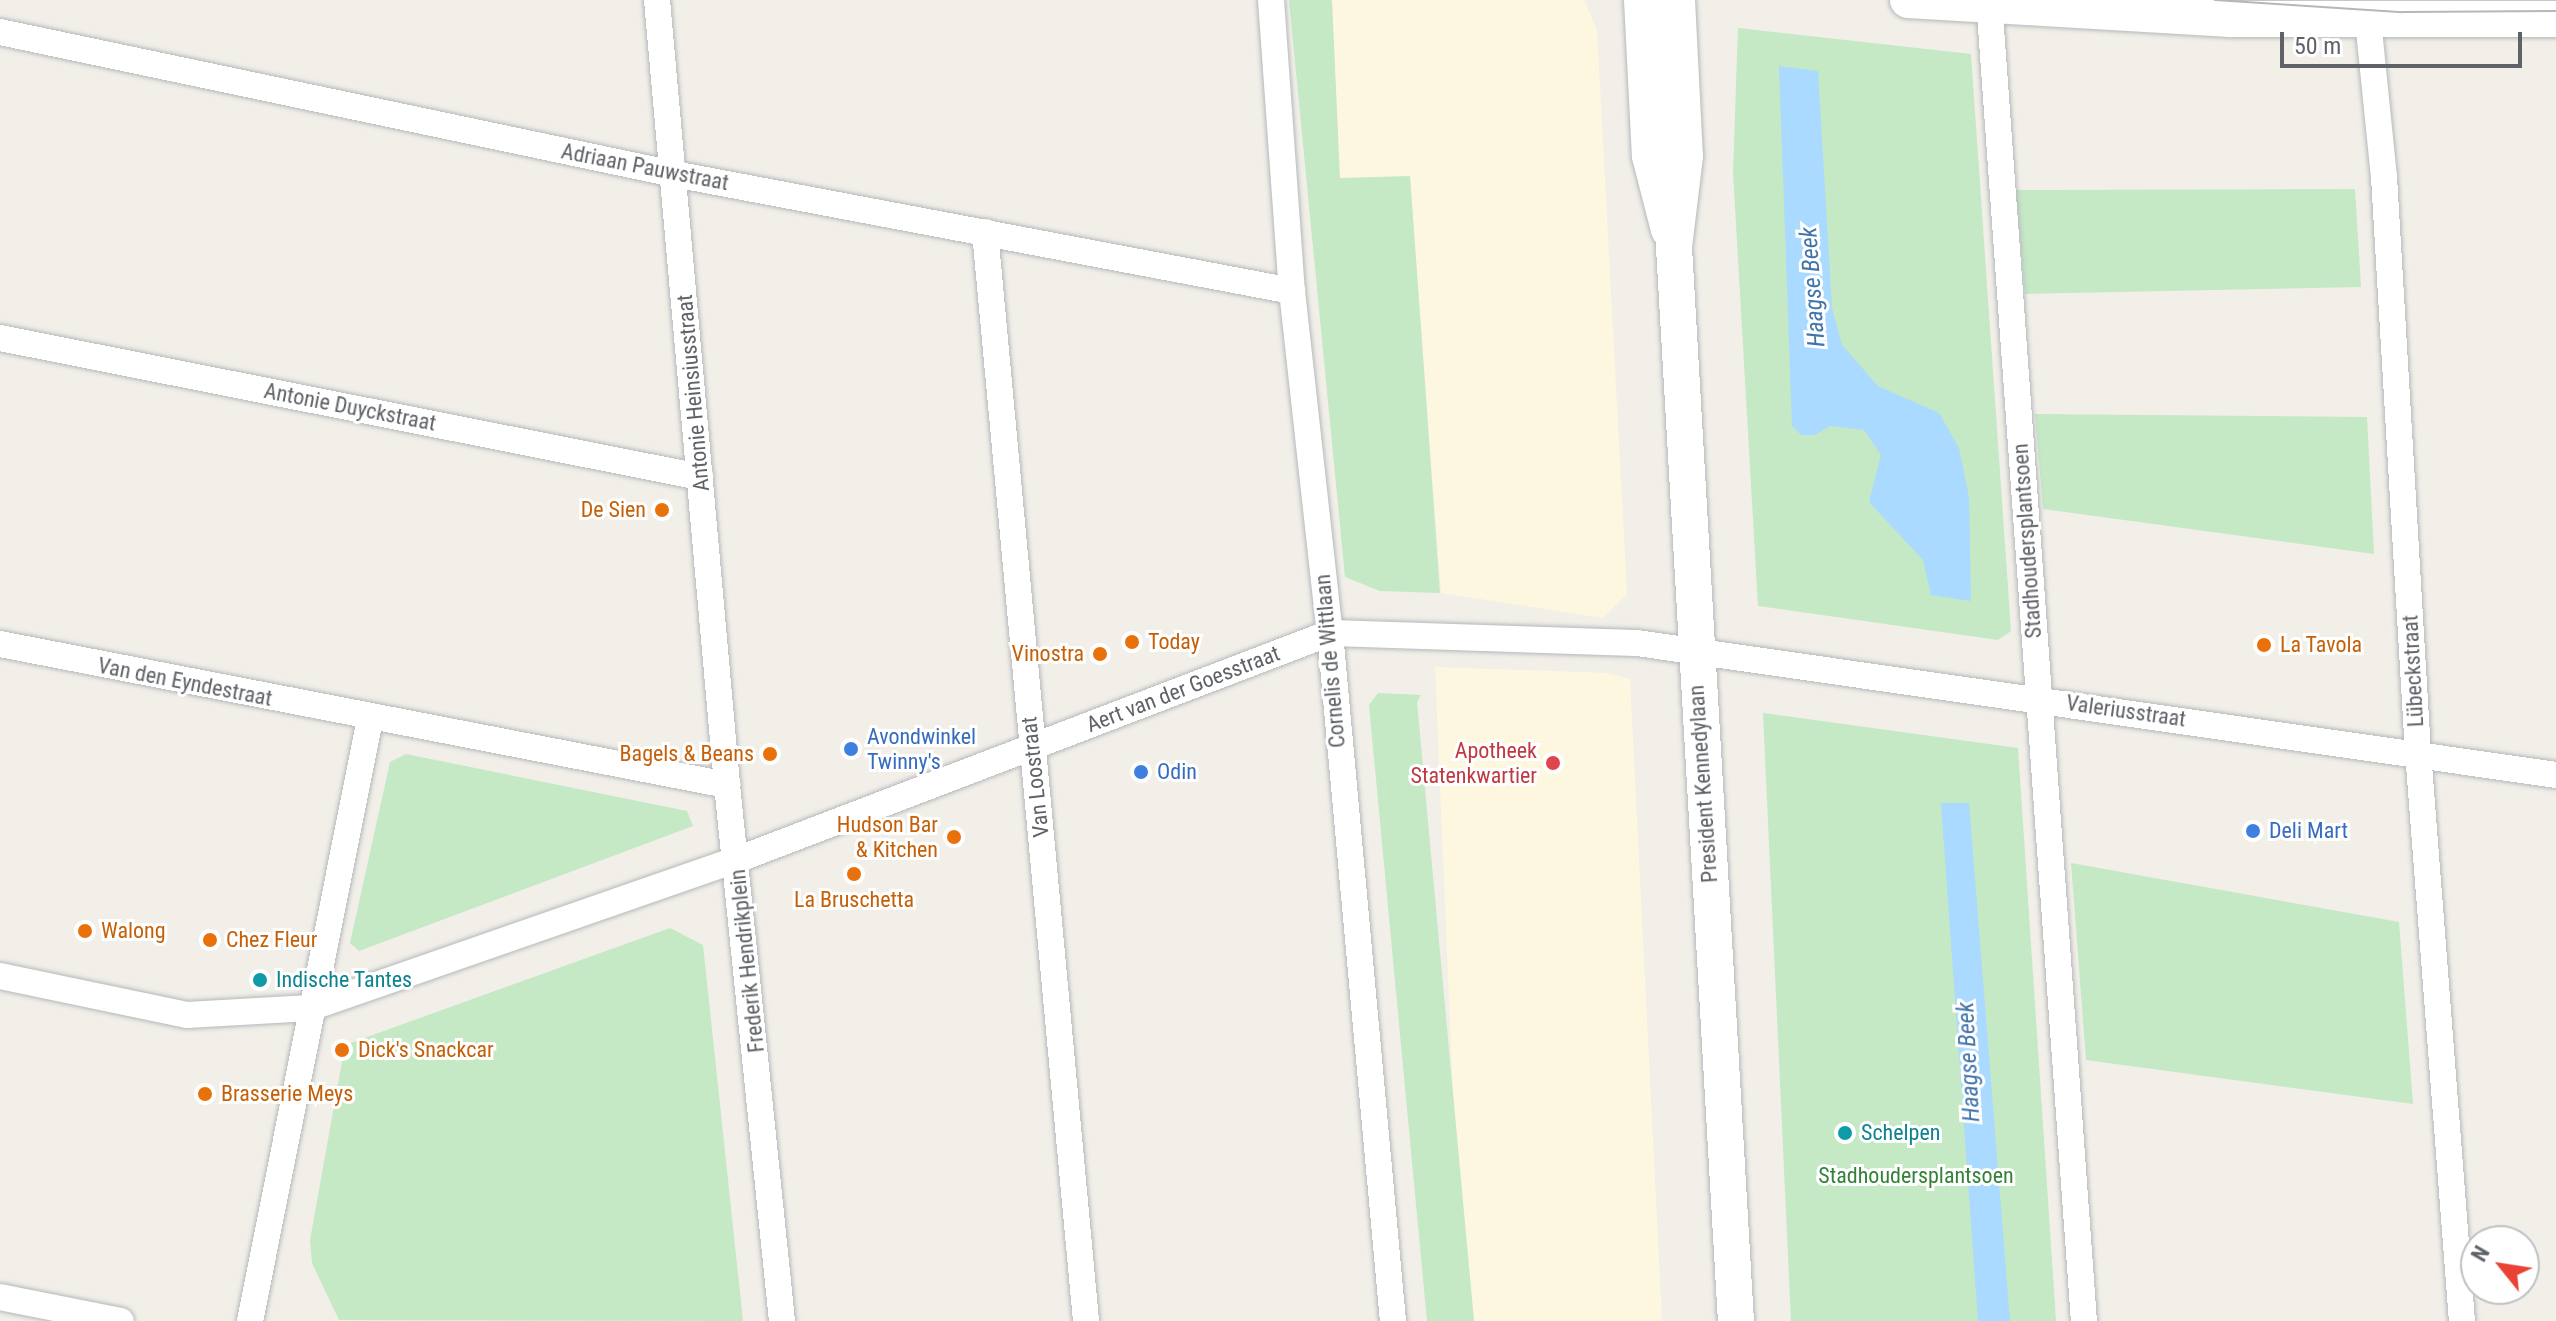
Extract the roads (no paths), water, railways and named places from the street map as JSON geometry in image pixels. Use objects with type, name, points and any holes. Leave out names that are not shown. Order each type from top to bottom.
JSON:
[{"type":"main road","name":"President Kennedylaan","points":[[1642,0],[1650,156],[1674,247]]},
{"type":"main road","name":"President Kennedylaan","points":[[1677,0],[1685,156],[1674,247],[1736,1321]]},
{"type":"main road","points":[[1908,0],[1989,2],[2230,19],[2556,19]]},
{"type":"street","name":"Antonie Heinsiusstraat","points":[[657,0],[727,785],[739,859]]},
{"type":"street","name":"Cornelis de Wittlaan","points":[[1271,0],[1292,291],[1330,633],[1393,1321]]},
{"type":"street","name":"Stadhoudersplantsoen","points":[[1989,2],[2084,1321]]},
{"type":"street","name":"Lübeckstraat","points":[[2368,20],[2384,177],[2418,752],[2462,1321]]},
{"type":"street","name":"Adriaan Pauwstraat","points":[[0,32],[674,174],[1292,291]]},
{"type":"street","name":"Van Loostraat","points":[[985,232],[1086,1321]]},
{"type":"street","name":"Antonie Duyckstraat","points":[[0,338],[700,477]]},
{"type":"street","name":"Aert van der Goesstraat","points":[[739,859],[1330,633],[1637,643],[1695,651]]},
{"type":"street","name":"Van den Eyndestraat","points":[[0,644],[370,719]]},
{"type":"street","name":"Valeriusstraat","points":[[1695,651],[2418,752],[2556,775]]},
{"type":"street","points":[[250,1321],[370,719],[727,785]]},
{"type":"street","name":"Frederik Hendrikplein","points":[[0,976],[187,1015],[310,1008],[739,859],[782,1321]]},
{"type":"street","points":[[0,1297],[121,1321]]},
{"type":"water","name":"Haagse Beek","points":[[1779,66],[1818,71],[1832,308],[1842,345],[1878,386],[1939,413],[1959,448],[1969,497],[1971,601],[1931,595],[1923,560],[1869,502],[1881,455],[1864,430],[1830,426],[1815,435],[1801,435],[1792,426]]},
{"type":"water","name":"Haagse Beek","points":[[1941,803],[1969,803],[2010,1321],[1978,1321]]},
{"type":"tram line","points":[[2215,0],[2403,12],[2556,11]]},
{"type":"place","name":"De Sien","points":[[662,510]]},
{"type":"place","name":"Today","points":[[1132,642]]},
{"type":"place","name":"La Tavola","points":[[2264,645]]},
{"type":"place","name":"Vinostra","points":[[1100,654]]},
{"type":"place","name":"Avondwinkel Twinny's","points":[[851,749]]},
{"type":"place","name":"Bagels & Beans","points":[[770,754]]},
{"type":"place","name":"Apotheek Statenkwartier","points":[[1553,763]]},
{"type":"place","name":"Odin","points":[[1141,772]]},
{"type":"place","name":"Deli Mart","points":[[2253,831]]},
{"type":"place","name":"Hudson Bar & Kitchen","points":[[954,837]]},
{"type":"place","name":"La Bruschetta","points":[[854,874]]},
{"type":"place","name":"Walong","points":[[85,931]]},
{"type":"place","name":"Chez Fleur","points":[[210,940]]},
{"type":"place","name":"Indische Tantes","points":[[260,980]]},
{"type":"place","name":"Dick's Snackcar","points":[[342,1050]]},
{"type":"place","name":"Brasserie Meys","points":[[205,1094]]},
{"type":"place","name":"Schelpen","points":[[1845,1133]]}]
